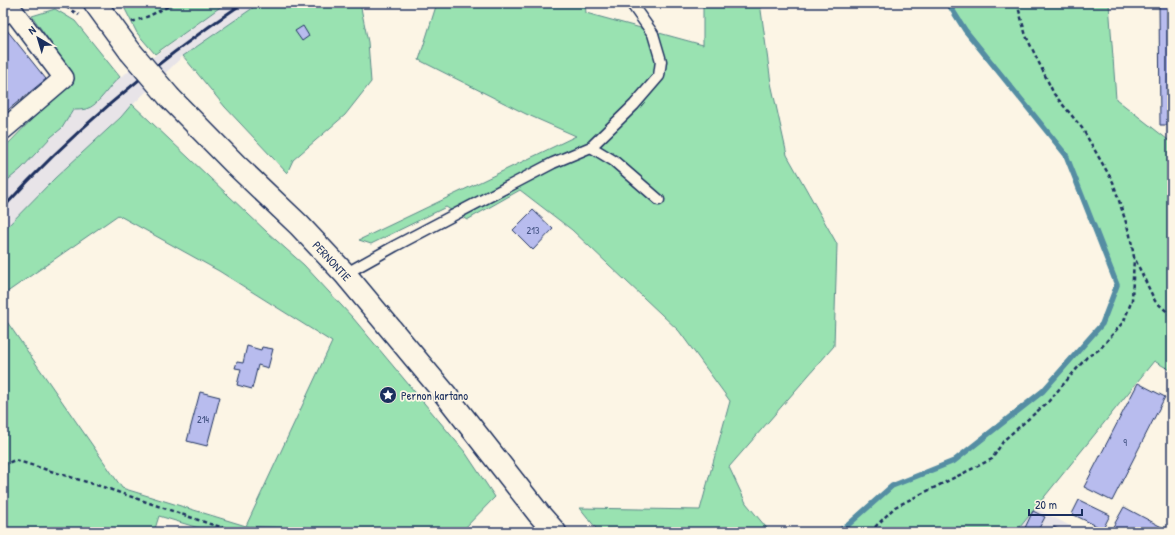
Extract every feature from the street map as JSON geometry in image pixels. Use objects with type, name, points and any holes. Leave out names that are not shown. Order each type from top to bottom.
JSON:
[{"type":"street","name":"PERNONTIE","points":[[95,3],[130,51],[170,98],[236,165],[299,225],[345,274],[445,394],[539,514],[555,532]]},
{"type":"street","points":[[3,15],[11,8],[64,78],[3,130]]},
{"type":"lane","points":[[345,274],[539,170],[591,147],[634,105],[659,76],[661,61],[653,34],[631,3]]},
{"type":"lane","points":[[591,147],[614,161],[659,200]]},
{"type":"path","points":[[117,33],[132,22],[149,16],[175,3]]},
{"type":"path","points":[[870,532],[895,507],[992,459],[1004,440],[1048,402],[1087,357],[1100,349],[1124,321],[1132,300],[1134,257],[1130,235],[1113,182],[1082,128],[1054,94],[1026,36],[1016,3]]},
{"type":"path","points":[[1134,257],[1155,301],[1172,316]]},
{"type":"path","points":[[3,465],[14,460],[106,488],[210,524],[240,532]]},
{"type":"shaded area","points":[[226,3],[260,3],[183,56],[82,154],[55,178],[3,231],[3,184],[21,169],[51,137],[62,128],[73,110],[87,109],[96,104],[115,80],[153,57]]},
{"type":"shaded area","points":[[1035,508],[1082,532],[1016,532]]},
{"type":"green space","points":[[122,3],[226,3],[155,54],[137,33]]},
{"type":"green space","points":[[260,3],[360,3],[368,42],[371,82],[345,115],[293,160],[287,173],[225,107],[183,56]]},
{"type":"green space","points":[[437,3],[585,3],[586,13],[703,45],[703,3],[760,3],[771,83],[787,155],[837,244],[834,346],[729,467],[746,503],[770,532],[599,532],[580,508],[700,510],[730,401],[679,331],[572,230],[520,190],[467,220],[446,207],[371,244],[359,240],[576,136],[526,114],[419,60]]},
{"type":"green space","points":[[948,3],[1109,3],[1116,99],[1172,143],[1172,371],[1154,361],[1016,532],[837,532],[848,525],[892,486],[954,461],[1043,391],[1102,324],[1117,285],[1066,155],[965,30]]},
{"type":"green space","points":[[55,9],[75,21],[120,77],[100,100],[91,107],[73,110],[62,128],[51,137],[21,169],[3,184],[3,149],[74,76],[32,16]]},
{"type":"green space","points":[[132,104],[304,265],[353,318],[465,452],[495,497],[461,532],[365,532],[247,526],[246,532],[212,532],[159,516],[154,532],[3,532],[3,316],[122,488],[246,526],[332,342],[219,271],[118,215],[3,295],[3,231],[55,178],[121,117]]},
{"type":"building","points":[[1159,3],[1172,3],[1172,125],[1160,125]]},
{"type":"building","points":[[303,26],[309,36],[302,41],[295,31]]},
{"type":"building","points":[[6,29],[46,79],[3,114],[3,32]]},
{"type":"building","points":[[533,210],[553,229],[533,250],[513,230]]},
{"type":"building","points":[[247,346],[261,350],[262,347],[273,349],[268,368],[258,365],[252,389],[237,385],[241,369],[235,368],[237,362],[243,363]]},
{"type":"building","points":[[1138,383],[1165,397],[1112,501],[1084,487]]},
{"type":"building","points":[[200,392],[220,397],[207,446],[187,441]]},
{"type":"building","points":[[1079,500],[1110,515],[1103,529],[1072,514]]},
{"type":"building","points":[[1124,507],[1171,532],[1110,532]]},
{"type":"building","points":[[1033,511],[1045,517],[1037,532],[1023,532]]},
{"type":"building","points":[[1054,527],[1064,532],[1052,532]]},
{"type":"waterway","points":[[837,532],[848,525],[892,486],[954,461],[1043,391],[1102,324],[1117,285],[1066,155],[965,30],[948,3]]},
{"type":"railway","points":[[3,208],[58,151],[117,98],[147,73],[243,3]]},
{"type":"place","name":"Pernon kartano","points":[[388,395]]}]
